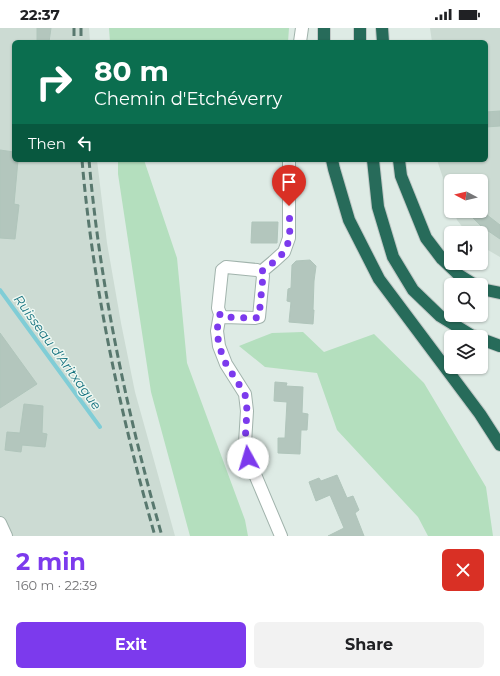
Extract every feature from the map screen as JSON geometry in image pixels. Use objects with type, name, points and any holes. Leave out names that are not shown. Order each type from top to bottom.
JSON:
[{"type":"highway","points":[[324,28],[324,40]]},
{"type":"highway","points":[[360,28],[360,40]]},
{"type":"highway","points":[[382,28],[383,40]]},
{"type":"highway","points":[[332,162],[349,220],[379,279],[480,414],[500,445]]},
{"type":"highway","points":[[372,162],[378,207],[393,257],[413,290],[440,316],[463,330]]},
{"type":"highway","points":[[399,162],[401,176],[426,238],[442,259],[464,278]]},
{"type":"highway","points":[[488,291],[500,293]]},
{"type":"highway","points":[[488,342],[500,346]]},
{"type":"street","points":[[300,40],[302,28]]},
{"type":"street","points":[[261,272],[284,252],[290,238],[289,162]]},
{"type":"street","points":[[261,272],[257,270],[226,267],[222,270],[218,308],[220,314],[217,330],[219,346],[226,364],[245,394],[247,410],[245,443],[248,458],[281,536]]},
{"type":"street","points":[[220,314],[224,317],[259,317],[263,276],[261,272]]},
{"type":"street","points":[[0,523],[6,536]]},
{"type":"shaded area","points":[[0,28],[89,28],[90,40],[12,40],[12,162],[97,162],[107,243],[135,392],[175,536],[0,536]]},
{"type":"shaded area","points":[[430,28],[500,28],[500,257],[488,250],[488,226],[462,226],[456,218],[488,218],[488,174],[444,174],[444,181],[438,162],[488,162],[488,40],[432,40]]},
{"type":"green space","points":[[109,28],[289,28],[288,40],[110,40]]},
{"type":"green space","points":[[118,162],[145,162],[177,258],[187,363],[245,520],[248,536],[190,536],[151,392],[118,174]]},
{"type":"green space","points":[[303,332],[324,352],[374,334],[424,383],[486,487],[493,536],[428,536],[418,517],[337,430],[317,373],[265,367],[239,346],[272,333]]},
{"type":"building","points":[[37,28],[51,28],[49,40],[37,40]]},
{"type":"building","points":[[500,111],[500,126],[488,127],[488,112]]},
{"type":"building","points":[[0,150],[12,152],[12,162],[18,162],[14,204],[19,205],[15,239],[0,238]]},
{"type":"building","points":[[488,216],[500,225],[500,239],[488,231],[488,226],[481,226],[473,218],[488,218]]},
{"type":"building","points":[[252,222],[278,222],[277,243],[251,243]]},
{"type":"building","points":[[310,260],[316,266],[314,281],[313,324],[289,322],[291,302],[287,301],[288,289],[291,288],[292,265],[296,261]]},
{"type":"building","points":[[0,333],[37,384],[0,408]]},
{"type":"building","points":[[275,382],[287,383],[286,386],[303,387],[302,413],[308,414],[307,430],[301,430],[300,454],[278,453],[278,438],[285,438],[287,402],[274,401]]},
{"type":"building","points":[[24,404],[43,406],[42,433],[47,434],[45,447],[22,445],[21,452],[5,450],[7,432],[20,433]]},
{"type":"building","points":[[337,475],[347,498],[353,496],[359,510],[355,513],[364,536],[328,536],[344,528],[330,495],[316,501],[309,482],[319,478],[321,481]]},
{"type":"waterway","name":"Ruisseau d'Aritxague","points":[[0,290],[100,427]]},
{"type":"railway","points":[[74,28],[74,40]]},
{"type":"railway","points":[[81,28],[81,40]]},
{"type":"railway","points":[[82,162],[93,255],[110,350],[130,443],[155,536]]},
{"type":"railway","points":[[89,162],[100,255],[116,350],[137,443],[162,536]]},
{"type":"route","points":[[248,458],[245,443],[247,410],[245,394],[226,364],[219,346],[217,330],[220,314],[224,317],[259,317],[263,276],[261,272],[284,252],[290,238],[289,206]]}]
